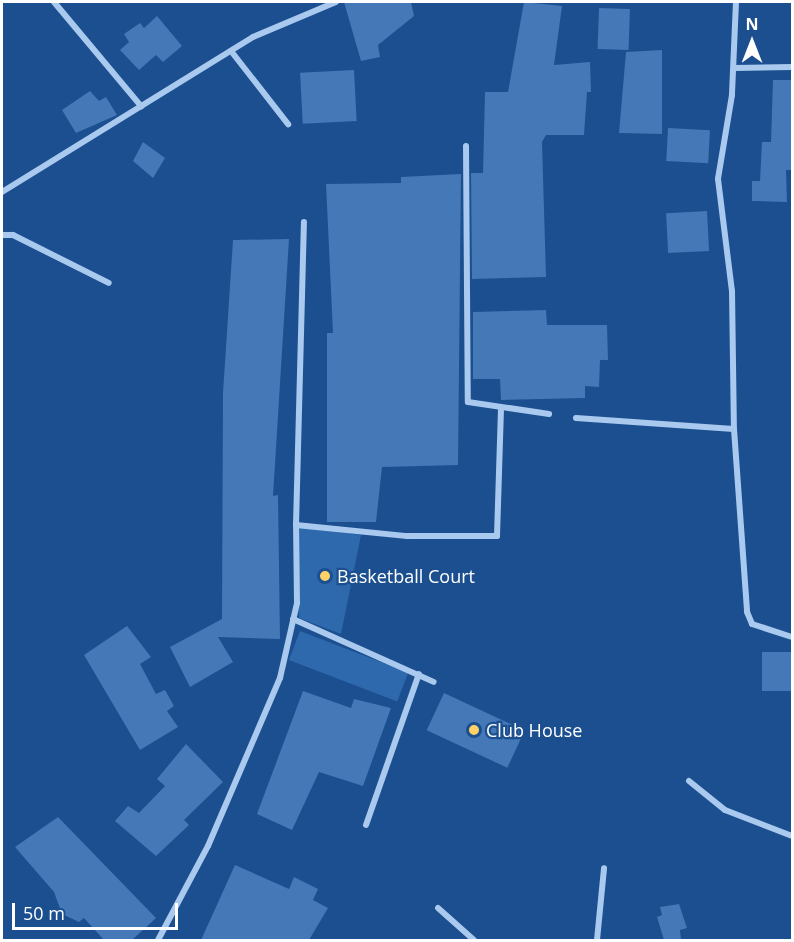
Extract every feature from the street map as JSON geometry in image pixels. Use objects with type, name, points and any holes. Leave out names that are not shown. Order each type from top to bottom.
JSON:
[{"type":"street","points":[[54,2],[141,106]]},
{"type":"street","points":[[2,192],[231,51],[336,2]]},
{"type":"street","points":[[736,2],[734,68],[718,179],[732,291],[734,429],[747,612],[752,624],[792,637]]},
{"type":"street","points":[[231,51],[288,124]]},
{"type":"street","points":[[734,68],[792,67]]},
{"type":"street","points":[[466,146],[468,402],[549,414]]},
{"type":"street","points":[[158,940],[208,846],[280,678],[293,619],[304,222]]},
{"type":"street","points":[[2,235],[13,235],[110,283]]},
{"type":"street","points":[[296,525],[407,536],[497,536],[501,408]]},
{"type":"street","points":[[576,418],[734,429]]},
{"type":"street","points":[[293,619],[434,682]]},
{"type":"street","points":[[366,825],[419,674]]},
{"type":"street","points":[[689,781],[725,810],[792,836]]},
{"type":"street","points":[[597,940],[604,868]]},
{"type":"street","points":[[438,908],[474,940]]},
{"type":"shaded area","name":"Basketball Court","points":[[296,525],[361,535],[341,634],[299,618]]},
{"type":"shaded area","points":[[300,631],[408,673],[397,702],[289,660]]},
{"type":"building","points":[[344,2],[411,2],[414,16],[378,45],[380,57],[361,61]]},
{"type":"building","points":[[524,2],[562,6],[554,65],[590,62],[591,92],[587,92],[584,135],[546,135],[542,142],[546,277],[472,279],[471,173],[483,173],[485,92],[508,92]]},
{"type":"building","points":[[599,8],[630,9],[629,50],[598,49]]},
{"type":"building","points":[[157,16],[182,46],[163,62],[156,55],[139,70],[120,50],[129,42],[124,34],[140,23],[144,28]]},
{"type":"building","points":[[662,50],[662,134],[619,133],[626,52]]},
{"type":"building","points":[[354,70],[357,121],[303,124],[300,73]]},
{"type":"building","points":[[773,80],[792,80],[792,170],[786,170],[787,202],[752,201],[752,181],[760,181],[762,142],[771,142]]},
{"type":"building","points":[[90,91],[99,101],[106,97],[117,115],[76,133],[62,110]]},
{"type":"building","points":[[668,128],[710,130],[708,163],[666,161]]},
{"type":"building","points":[[143,142],[165,158],[153,178],[133,161]]},
{"type":"building","points":[[461,174],[458,465],[382,467],[376,522],[327,522],[327,333],[333,333],[326,184],[401,183],[401,177]]},
{"type":"building","points":[[707,211],[709,251],[668,253],[666,213]]},
{"type":"building","points":[[289,239],[273,496],[278,495],[280,639],[218,637],[233,662],[190,687],[170,647],[222,619],[223,393],[233,240]]},
{"type":"building","points":[[546,310],[547,325],[607,325],[608,360],[600,360],[599,387],[585,386],[585,398],[501,400],[500,379],[473,379],[473,312]]},
{"type":"building","points":[[127,626],[151,657],[140,664],[156,694],[165,690],[174,706],[167,711],[178,727],[140,750],[84,655]]},
{"type":"building","points":[[762,652],[792,652],[792,691],[762,691]]},
{"type":"building","points":[[303,691],[351,708],[354,699],[391,708],[363,786],[319,772],[292,830],[257,814]]},
{"type":"building","name":"Club House","points":[[444,693],[525,731],[507,768],[427,730]]},
{"type":"building","points":[[186,744],[223,782],[184,820],[189,825],[156,856],[115,821],[128,806],[139,813],[165,786],[157,779]]},
{"type":"building","points":[[58,817],[156,918],[132,940],[104,940],[84,918],[79,922],[62,914],[54,892],[15,847]]},
{"type":"building","points":[[235,865],[289,889],[294,877],[318,889],[313,900],[328,908],[309,940],[201,940]]},
{"type":"building","points":[[679,904],[687,928],[680,930],[681,940],[664,940],[657,917],[662,915],[660,907]]},
{"type":"place","name":"Basketball Court","points":[[325,576]]},
{"type":"place","name":"Club House","points":[[474,730]]}]
